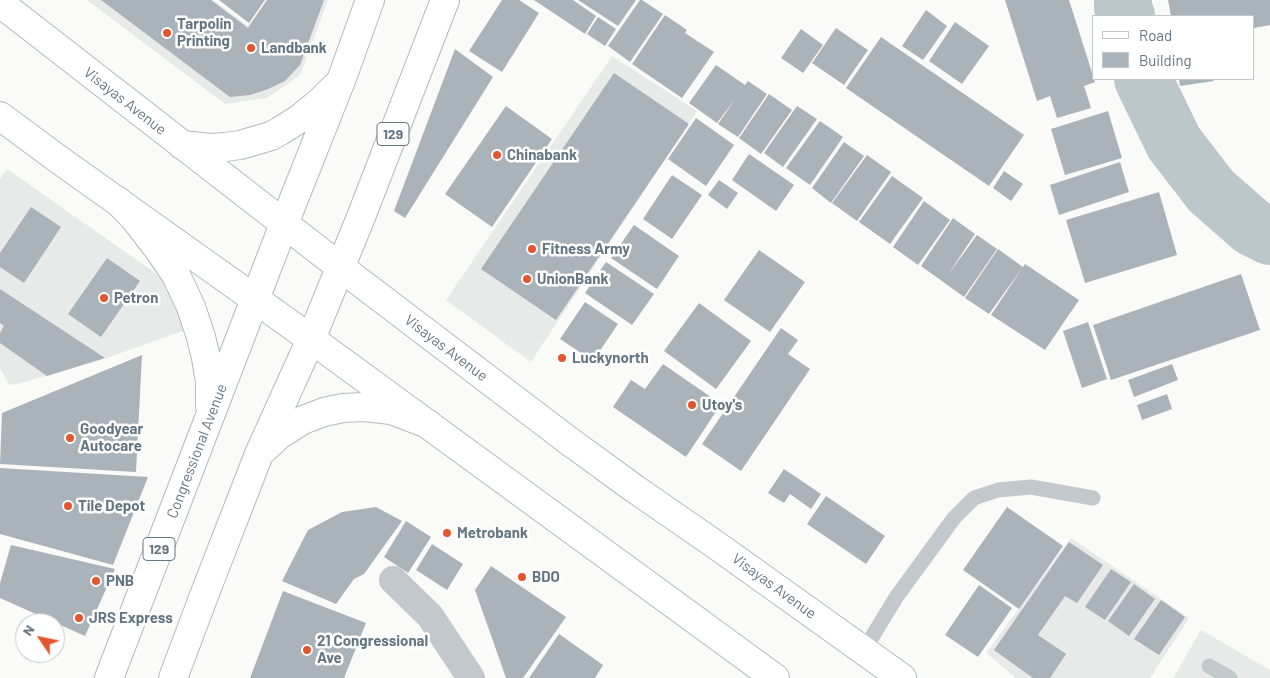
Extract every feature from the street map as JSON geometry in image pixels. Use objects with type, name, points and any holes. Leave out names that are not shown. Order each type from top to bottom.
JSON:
[{"type":"main road","name":"129","points":[[284,224],[342,78],[370,0]]},
{"type":"main road","name":"129","points":[[174,678],[259,454],[311,339],[445,0]]},
{"type":"main road","name":"Visayas Avenue","points":[[0,4],[569,441],[902,678]]},
{"type":"main road","points":[[182,145],[211,148],[225,147],[240,145],[271,136],[310,111],[322,101],[342,78]]},
{"type":"main road","points":[[0,116],[256,299],[775,678]]},
{"type":"main road","points":[[118,201],[136,220],[159,250],[176,275],[191,307],[202,337],[208,368],[210,419]]},
{"type":"main road","name":"Congressional Avenue","points":[[109,678],[284,224]]},
{"type":"main road","points":[[259,454],[275,438],[303,420],[324,412],[343,408],[364,407],[391,410],[428,424]]},
{"type":"street","points":[[393,580],[430,616],[471,678]]},
{"type":"lane","points":[[864,650],[908,580],[954,518],[974,498],[998,490],[1031,487],[1093,498]]},
{"type":"lane","points":[[1209,666],[1230,678]]},
{"type":"shaded area","points":[[87,0],[213,0],[248,26],[267,0],[328,0],[300,75],[267,98],[225,104]]},
{"type":"shaded area","points":[[612,56],[697,111],[531,362],[446,300]]},
{"type":"shaded area","points":[[7,169],[161,277],[184,315],[188,329],[104,359],[9,385],[0,368],[0,179]]},
{"type":"shaded area","points":[[1071,538],[1189,618],[1150,678],[1016,678],[986,653]]},
{"type":"shaded area","points":[[1201,630],[1270,670],[1270,678],[1173,678]]},
{"type":"building","points":[[101,0],[211,0],[248,28],[267,0],[324,0],[300,65],[285,81],[250,95],[230,97]]},
{"type":"building","points":[[219,0],[265,0],[249,23]]},
{"type":"building","points":[[502,0],[519,0],[539,13],[502,72],[469,51]]},
{"type":"building","points":[[534,0],[573,0],[596,16],[585,34]]},
{"type":"building","points":[[578,0],[636,0],[618,26]]},
{"type":"building","points":[[640,0],[663,14],[630,62],[608,46]]},
{"type":"building","points":[[1005,0],[1069,0],[1092,73],[1092,80],[1095,82],[1084,86],[1091,108],[1057,118],[1050,96],[1037,101]]},
{"type":"building","points":[[1168,0],[1270,0],[1270,25],[1255,28],[1255,15],[1171,15]]},
{"type":"building","points":[[926,10],[947,26],[923,60],[902,46]]},
{"type":"building","points":[[665,15],[687,30],[685,33],[714,52],[682,98],[632,64]]},
{"type":"building","points":[[598,17],[616,29],[605,46],[587,34]]},
{"type":"building","points":[[955,22],[989,46],[962,84],[929,61]]},
{"type":"building","points":[[836,28],[868,50],[844,85],[812,63]]},
{"type":"building","points":[[801,29],[823,45],[803,73],[781,58]]},
{"type":"building","points":[[881,37],[1024,135],[989,186],[846,88]]},
{"type":"building","points":[[455,49],[493,77],[405,218],[394,211]]},
{"type":"building","points":[[716,65],[745,85],[748,81],[767,94],[738,137],[718,124],[736,98],[717,123],[689,103]]},
{"type":"building","points":[[614,73],[689,124],[556,320],[481,269]]},
{"type":"building","points":[[1179,80],[1214,81],[1180,86]]},
{"type":"building","points":[[769,94],[792,110],[761,154],[739,138]]},
{"type":"building","points":[[506,106],[552,139],[492,227],[445,194]]},
{"type":"building","points":[[797,106],[817,119],[783,167],[764,153]]},
{"type":"building","points":[[1108,111],[1122,158],[1065,175],[1051,129]]},
{"type":"building","points":[[696,118],[734,145],[706,186],[668,159]]},
{"type":"building","points":[[820,121],[843,137],[810,185],[786,168]]},
{"type":"building","points":[[844,142],[864,156],[831,203],[812,188]]},
{"type":"building","points":[[749,154],[794,185],[776,211],[732,180]]},
{"type":"building","points":[[867,155],[891,172],[857,221],[832,203]]},
{"type":"building","points":[[1120,162],[1129,192],[1059,215],[1050,185]]},
{"type":"building","points":[[1004,171],[1023,184],[1011,201],[993,188]]},
{"type":"building","points":[[672,175],[702,195],[672,239],[643,219]]},
{"type":"building","points":[[892,176],[923,198],[890,244],[859,222]]},
{"type":"building","points":[[719,180],[738,193],[727,209],[708,195]]},
{"type":"building","points":[[1159,192],[1177,255],[1085,283],[1066,220]]},
{"type":"building","points":[[924,201],[950,220],[918,265],[893,247]]},
{"type":"building","points":[[31,207],[61,227],[24,283],[0,267],[0,253]]},
{"type":"building","points":[[953,218],[975,234],[947,276],[977,235],[997,249],[964,297],[921,266]]},
{"type":"building","points":[[634,225],[679,256],[657,289],[611,258]]},
{"type":"building","points":[[998,249],[1023,267],[989,314],[965,298]]},
{"type":"building","points":[[759,250],[805,282],[770,332],[724,300]]},
{"type":"building","name":"Petron","points":[[107,258],[140,281],[101,337],[68,314]]},
{"type":"building","points":[[606,262],[654,294],[632,325],[585,293]]},
{"type":"building","points":[[1025,264],[1079,300],[1045,350],[991,315]]},
{"type":"building","points":[[1241,274],[1260,330],[1111,380],[1093,325]]},
{"type":"building","points":[[0,289],[105,358],[47,376],[0,343],[0,333],[4,326],[0,323]]},
{"type":"building","points":[[585,302],[618,324],[593,361],[560,339]]},
{"type":"building","points":[[699,303],[751,341],[716,389],[664,351]]},
{"type":"building","points":[[1088,322],[1107,379],[1082,388],[1063,331]]},
{"type":"building","points":[[781,328],[798,340],[788,354],[810,369],[741,471],[702,444]]},
{"type":"building","name":"Goodyear Autocare","points":[[142,355],[136,472],[0,464],[2,413]]},
{"type":"building","points":[[663,364],[721,404],[686,457],[613,407],[631,380],[645,389]]},
{"type":"building","points":[[1172,364],[1178,380],[1134,397],[1128,380]]},
{"type":"building","points":[[1167,394],[1172,409],[1142,420],[1137,405]]},
{"type":"building","name":"Tile Depot","points":[[0,468],[148,477],[113,565],[0,534]]},
{"type":"building","points":[[784,469],[821,494],[811,509],[790,494],[784,503],[768,493]]},
{"type":"building","points":[[826,496],[885,536],[866,564],[807,524]]},
{"type":"building","points":[[376,507],[402,521],[364,574],[354,579],[336,604],[282,581],[308,530],[342,512]]},
{"type":"building","points":[[1007,507],[1063,546],[1019,609],[963,570]]},
{"type":"building","points":[[406,521],[431,537],[408,573],[384,557]]},
{"type":"building","points":[[1069,542],[1103,565],[1077,603],[1065,596],[1038,635],[1066,654],[1050,678],[1033,678],[994,650]]},
{"type":"building","points":[[432,544],[463,564],[447,590],[416,570]]},
{"type":"building","points":[[11,545],[115,569],[85,636],[65,627],[65,613],[34,613],[0,598],[0,583]]},
{"type":"building","points":[[491,566],[566,617],[523,678],[506,678],[475,590]]},
{"type":"building","points":[[1111,569],[1131,582],[1105,620],[1085,607]]},
{"type":"building","points":[[1134,584],[1155,599],[1129,636],[1108,621]]},
{"type":"building","points":[[979,585],[1012,608],[978,657],[945,635]]},
{"type":"building","name":"21 Congressional Ave","points":[[283,591],[366,623],[344,678],[250,678]]},
{"type":"building","points":[[1161,600],[1185,617],[1159,655],[1134,639]]},
{"type":"building","points":[[559,634],[603,665],[595,678],[529,678]]},
{"type":"waterway","points":[[1123,0],[1126,15]]},
{"type":"waterway","points":[[1143,80],[1174,143],[1211,191],[1252,227],[1270,236]]},
{"type":"place","name":"Tarpolin Printing","points":[[167,33]]},
{"type":"place","name":"Landbank","points":[[251,48]]},
{"type":"place","name":"Chinabank","points":[[497,155]]},
{"type":"place","name":"Fitness Army","points":[[532,249]]},
{"type":"place","name":"UnionBank","points":[[527,279]]},
{"type":"place","name":"Petron","points":[[104,298]]},
{"type":"place","name":"Luckynorth","points":[[562,358]]},
{"type":"place","name":"Utoy's","points":[[692,405]]},
{"type":"place","name":"Goodyear Autocare","points":[[70,438]]},
{"type":"place","name":"Tile Depot","points":[[68,506]]},
{"type":"place","name":"Metrobank","points":[[447,533]]},
{"type":"place","name":"BDO","points":[[522,577]]},
{"type":"place","name":"PNB","points":[[96,581]]},
{"type":"place","name":"JRS Express","points":[[79,618]]},
{"type":"place","name":"21 Congressional Ave","points":[[307,650]]}]
